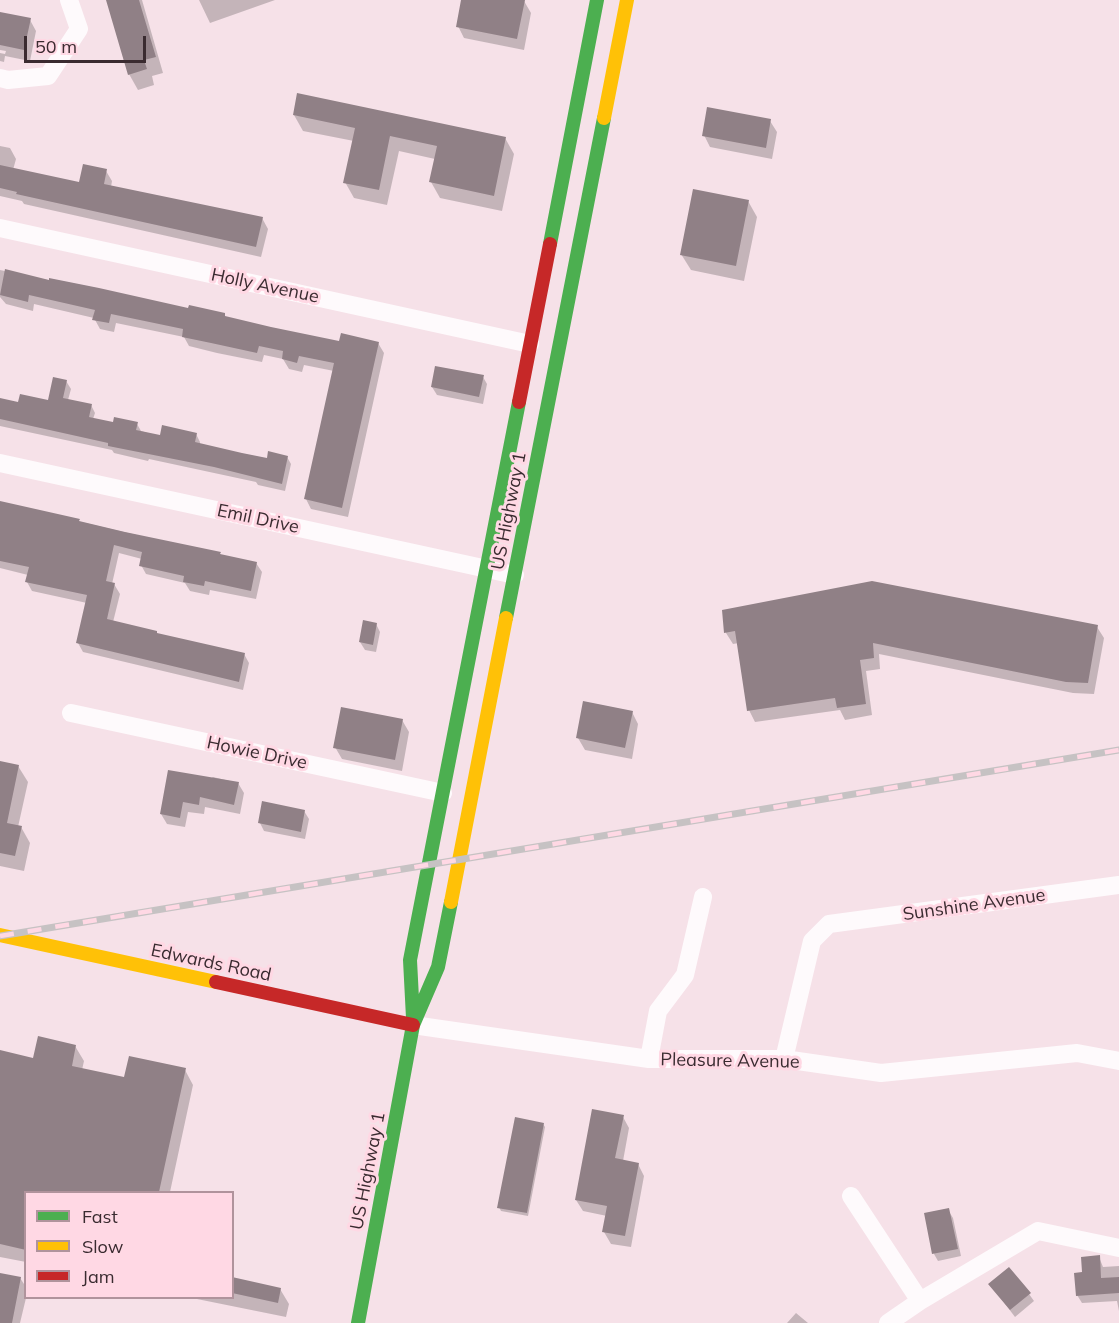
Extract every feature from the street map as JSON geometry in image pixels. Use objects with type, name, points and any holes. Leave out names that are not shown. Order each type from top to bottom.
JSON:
[{"type":"main road","name":"US Highway 1","points":[[413,1025],[410,960],[597,0]]},
{"type":"main road","name":"US Highway 1","points":[[358,1323],[413,1025],[438,967],[627,0]]},
{"type":"main road","points":[[572,130],[582,135],[588,146],[594,169]]},
{"type":"main road","name":"Edwards Road","points":[[0,935],[413,1025]]},
{"type":"street","points":[[0,78],[8,80],[48,76],[79,29],[69,0]]},
{"type":"street","name":"Holly Avenue","points":[[0,228],[530,344]]},
{"type":"street","name":"Emil Drive","points":[[0,463],[515,575]]},
{"type":"street","name":"Howie Drive","points":[[71,713],[442,793]]},
{"type":"street","name":"Sunshine Avenue","points":[[784,1059],[812,940],[829,924],[1116,887]]},
{"type":"street","points":[[649,1059],[658,1011],[685,975],[703,897]]},
{"type":"street","name":"Pleasure Avenue","points":[[413,1025],[649,1059],[784,1059],[881,1073],[1077,1053],[1119,1061]]},
{"type":"street","points":[[851,1196],[920,1300]]},
{"type":"street","points":[[888,1323],[920,1300],[1038,1231],[1119,1248]]},
{"type":"building","points":[[106,0],[139,0],[156,57],[144,60],[147,69],[128,75]]},
{"type":"building","points":[[461,0],[525,0],[517,39],[456,27]]},
{"type":"building","points":[[0,12],[31,18],[24,50],[0,45]]},
{"type":"building","points":[[297,93],[506,137],[494,196],[429,182],[437,146],[390,136],[379,190],[343,183],[355,128],[293,115]]},
{"type":"building","points":[[707,107],[771,119],[766,148],[702,136]]},
{"type":"building","points":[[83,164],[107,169],[104,184],[263,217],[256,247],[16,194],[17,192],[0,188],[0,165],[79,182]]},
{"type":"building","points":[[693,189],[749,200],[736,266],[680,255]]},
{"type":"building","points":[[5,269],[188,308],[189,305],[225,313],[225,316],[339,341],[341,333],[379,342],[342,508],[304,499],[334,363],[299,356],[297,363],[282,359],[283,351],[259,346],[257,353],[182,337],[183,329],[111,314],[109,323],[92,320],[95,310],[29,295],[28,302],[0,295]]},
{"type":"building","points":[[435,366],[484,375],[479,397],[431,387]]},
{"type":"building","points":[[53,377],[67,380],[63,398],[92,404],[89,417],[113,422],[114,417],[138,422],[136,430],[160,435],[162,425],[197,433],[195,442],[267,458],[268,451],[288,456],[282,484],[214,467],[108,446],[108,443],[0,419],[0,398],[18,402],[20,394],[48,400]]},
{"type":"building","points":[[0,501],[257,562],[251,591],[205,581],[204,586],[183,582],[184,576],[139,566],[142,552],[114,545],[106,581],[115,583],[107,619],[245,653],[239,682],[76,643],[87,595],[25,582],[29,567],[0,561]]},
{"type":"building","points":[[872,581],[1098,625],[1088,683],[1066,682],[873,643],[874,658],[860,660],[866,704],[837,708],[835,698],[747,711],[735,631],[724,633],[722,610]]},
{"type":"building","points":[[363,620],[377,623],[373,645],[359,642]]},
{"type":"building","points":[[583,701],[633,711],[625,748],[576,738]]},
{"type":"building","points":[[341,707],[403,719],[395,760],[333,748]]},
{"type":"building","points":[[0,761],[19,765],[7,823],[22,826],[15,856],[0,853]]},
{"type":"building","points":[[168,770],[239,782],[234,805],[200,797],[199,805],[183,802],[180,818],[160,814]]},
{"type":"building","points":[[262,801],[305,810],[301,832],[258,823]]},
{"type":"building","points":[[38,1036],[76,1045],[72,1066],[124,1077],[129,1056],[186,1068],[159,1191],[24,1191],[24,1250],[0,1244],[0,1050],[33,1058]]},
{"type":"building","points":[[592,1109],[624,1115],[615,1158],[639,1163],[625,1236],[602,1232],[607,1206],[575,1200]]},
{"type":"building","points":[[515,1117],[544,1123],[527,1213],[497,1208]]},
{"type":"building","points":[[949,1208],[958,1249],[932,1254],[924,1213]]},
{"type":"building","points":[[1100,1255],[1101,1278],[1119,1277],[1119,1293],[1076,1296],[1074,1273],[1082,1272],[1081,1257]]},
{"type":"building","points":[[1009,1267],[1031,1293],[1010,1310],[988,1284]]},
{"type":"building","points":[[0,1273],[21,1277],[12,1323],[0,1323]]},
{"type":"building","points":[[234,1277],[281,1288],[278,1303],[234,1293]]},
{"type":"railway","points":[[0,936],[1119,750]]},
{"type":"traffic: fast","points":[[550,244],[597,0]]},
{"type":"traffic: fast","points":[[506,618],[604,118]]},
{"type":"traffic: fast","points":[[413,1018],[410,960],[519,402]]},
{"type":"traffic: fast","points":[[358,1323],[413,1025],[438,967],[451,902]]},
{"type":"traffic: slow","points":[[604,118],[627,0]]},
{"type":"traffic: slow","points":[[451,902],[506,618]]},
{"type":"traffic: slow","points":[[0,935],[216,982]]},
{"type":"traffic: jam","points":[[519,402],[550,244]]},
{"type":"traffic: jam","points":[[216,982],[413,1025]]}]
